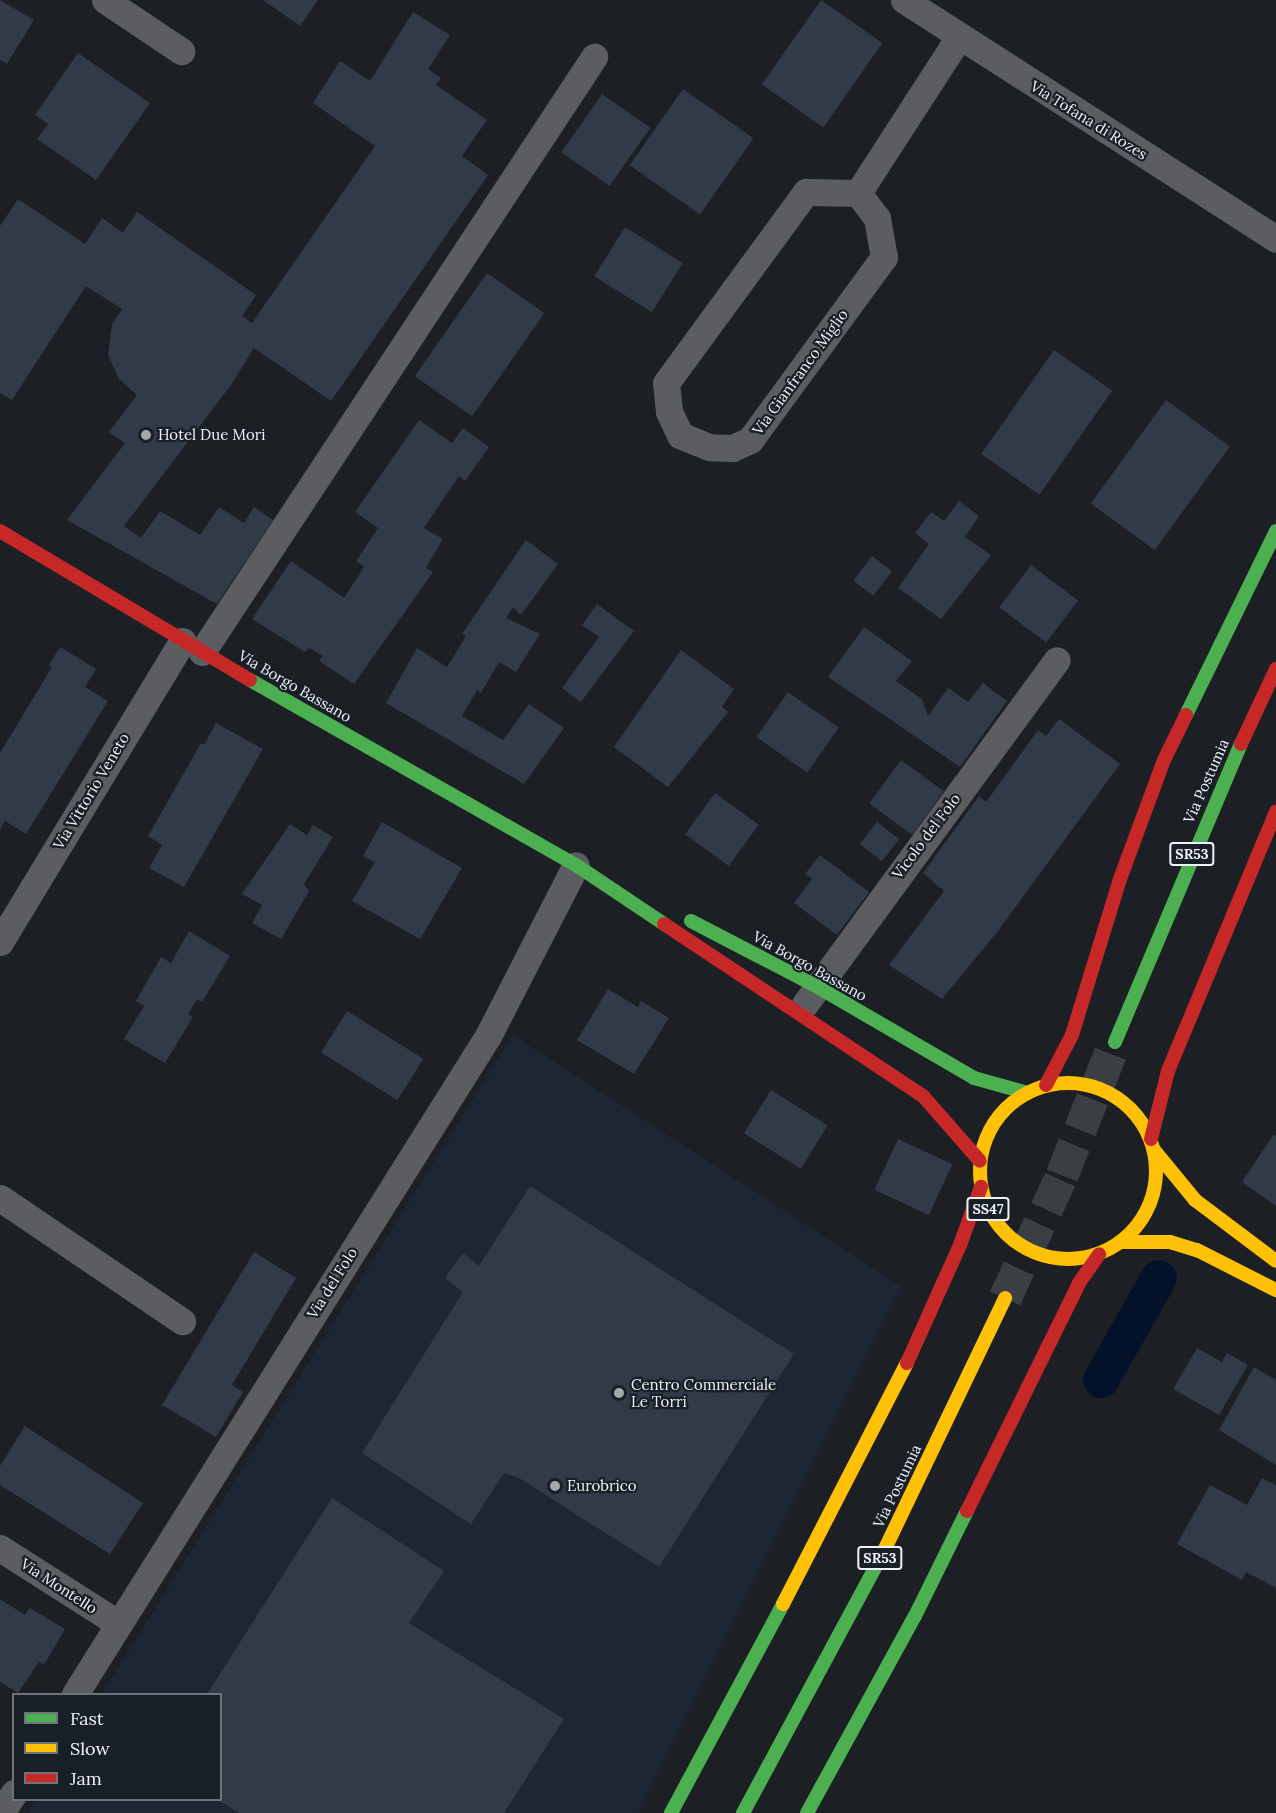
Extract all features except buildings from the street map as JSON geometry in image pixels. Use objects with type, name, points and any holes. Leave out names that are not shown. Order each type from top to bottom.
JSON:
[{"type":"main road","name":"Via Borgo Bassano","points":[[0,531],[192,647],[576,865],[816,986],[974,1078],[1028,1093]]},
{"type":"main road","points":[[1046,1085],[1072,1035],[1120,879],[1164,760],[1276,531]]},
{"type":"main road","name":"Via Postumia","points":[[1115,1042],[1209,812],[1276,669]]},
{"type":"main road","points":[[1152,1145],[1168,1071],[1276,812]]},
{"type":"main road","name":"Via Borgo Bassano","points":[[576,865],[798,1015],[923,1096],[980,1161]]},
{"type":"main road","name":"SS47","points":[[1152,1145],[1154,1191],[1147,1211],[1120,1242],[1099,1254],[1074,1259],[1048,1257],[1024,1248],[1004,1233],[989,1212],[981,1187],[980,1161],[987,1135],[1001,1113],[1028,1093],[1046,1085],[1088,1085],[1120,1099],[1138,1117],[1152,1145],[1195,1200],[1276,1261]]},
{"type":"main road","points":[[671,1813],[848,1484],[917,1342],[960,1245],[981,1187]]},
{"type":"main road","name":"SS47","points":[[1120,1242],[1170,1242],[1197,1250],[1276,1290]]},
{"type":"main road","points":[[807,1813],[915,1616],[1079,1283],[1099,1254]]},
{"type":"main road","name":"Via Postumia","points":[[743,1813],[871,1578],[1005,1298]]},
{"type":"street","points":[[105,0],[181,51]]},
{"type":"street","name":"Via Tofana di Rozes","points":[[904,0],[958,37],[1276,239]]},
{"type":"street","points":[[858,193],[958,37]]},
{"type":"street","name":"Via Vittorio Veneto","points":[[3,931],[192,647],[594,57]]},
{"type":"street","name":"Via Gianfranco Miglio","points":[[806,192],[858,193],[877,218],[884,258],[757,431],[750,440],[733,448],[709,447],[680,435],[669,411],[666,383],[806,192]]},
{"type":"street","name":"Vicolo del Folo","points":[[798,1015],[816,986],[1057,660]]},
{"type":"street","name":"Via del Folo","points":[[76,1693],[488,1036],[576,865]]},
{"type":"street","points":[[0,1198],[182,1321]]},
{"type":"street","name":"Via Montello","points":[[0,1548],[119,1624]]},
{"type":"street","points":[[1,1813],[12,1796]]},
{"type":"shaded area","points":[[513,1035],[902,1287],[639,1813],[28,1813],[35,1801],[222,1801],[222,1693],[103,1693]]},
{"type":"waterway","points":[[1101,1380],[1159,1278]]},
{"type":"tunnel","points":[[1005,1298],[1062,1175],[1115,1042]]},
{"type":"traffic: fast","points":[[1186,715],[1276,531]]},
{"type":"traffic: fast","points":[[250,680],[576,865],[664,924]]},
{"type":"traffic: fast","points":[[1115,1042],[1241,744]]},
{"type":"traffic: fast","points":[[691,921],[816,986],[974,1078],[1028,1093]]},
{"type":"traffic: fast","points":[[807,1813],[915,1616],[967,1511]]},
{"type":"traffic: fast","points":[[743,1813],[882,1555]]},
{"type":"traffic: fast","points":[[671,1813],[783,1604]]},
{"type":"traffic: slow","points":[[1068,1083],[1102,1090],[1117,1098],[1130,1109],[1141,1122],[1149,1137],[1156,1171],[1149,1205],[1141,1220],[1130,1233],[1117,1244],[1102,1252],[1068,1259],[1034,1252],[1019,1244],[1006,1233],[995,1220],[987,1205],[980,1171],[987,1137],[995,1122],[1006,1109],[1019,1098],[1034,1090],[1068,1083]]},
{"type":"traffic: slow","points":[[1154,1150],[1195,1200],[1276,1261]]},
{"type":"traffic: slow","points":[[1120,1242],[1170,1242],[1197,1250],[1276,1290]]},
{"type":"traffic: slow","points":[[882,1555],[1005,1298]]},
{"type":"traffic: slow","points":[[783,1604],[907,1363]]},
{"type":"traffic: jam","points":[[0,531],[250,680]]},
{"type":"traffic: jam","points":[[1241,744],[1276,669]]},
{"type":"traffic: jam","points":[[1046,1085],[1072,1035],[1120,879],[1164,760],[1186,715]]},
{"type":"traffic: jam","points":[[1151,1139],[1168,1071],[1276,812]]},
{"type":"traffic: jam","points":[[664,924],[923,1096],[980,1161]]},
{"type":"traffic: jam","points":[[907,1363],[960,1245],[981,1187]]},
{"type":"traffic: jam","points":[[967,1511],[1079,1283],[1099,1254]]},
{"type":"place","name":"Hotel Due Mori","points":[[146,435]]},
{"type":"place","name":"Centro Commerciale Le Torri","points":[[619,1393]]},
{"type":"place","name":"Eurobrico","points":[[555,1486]]}]
